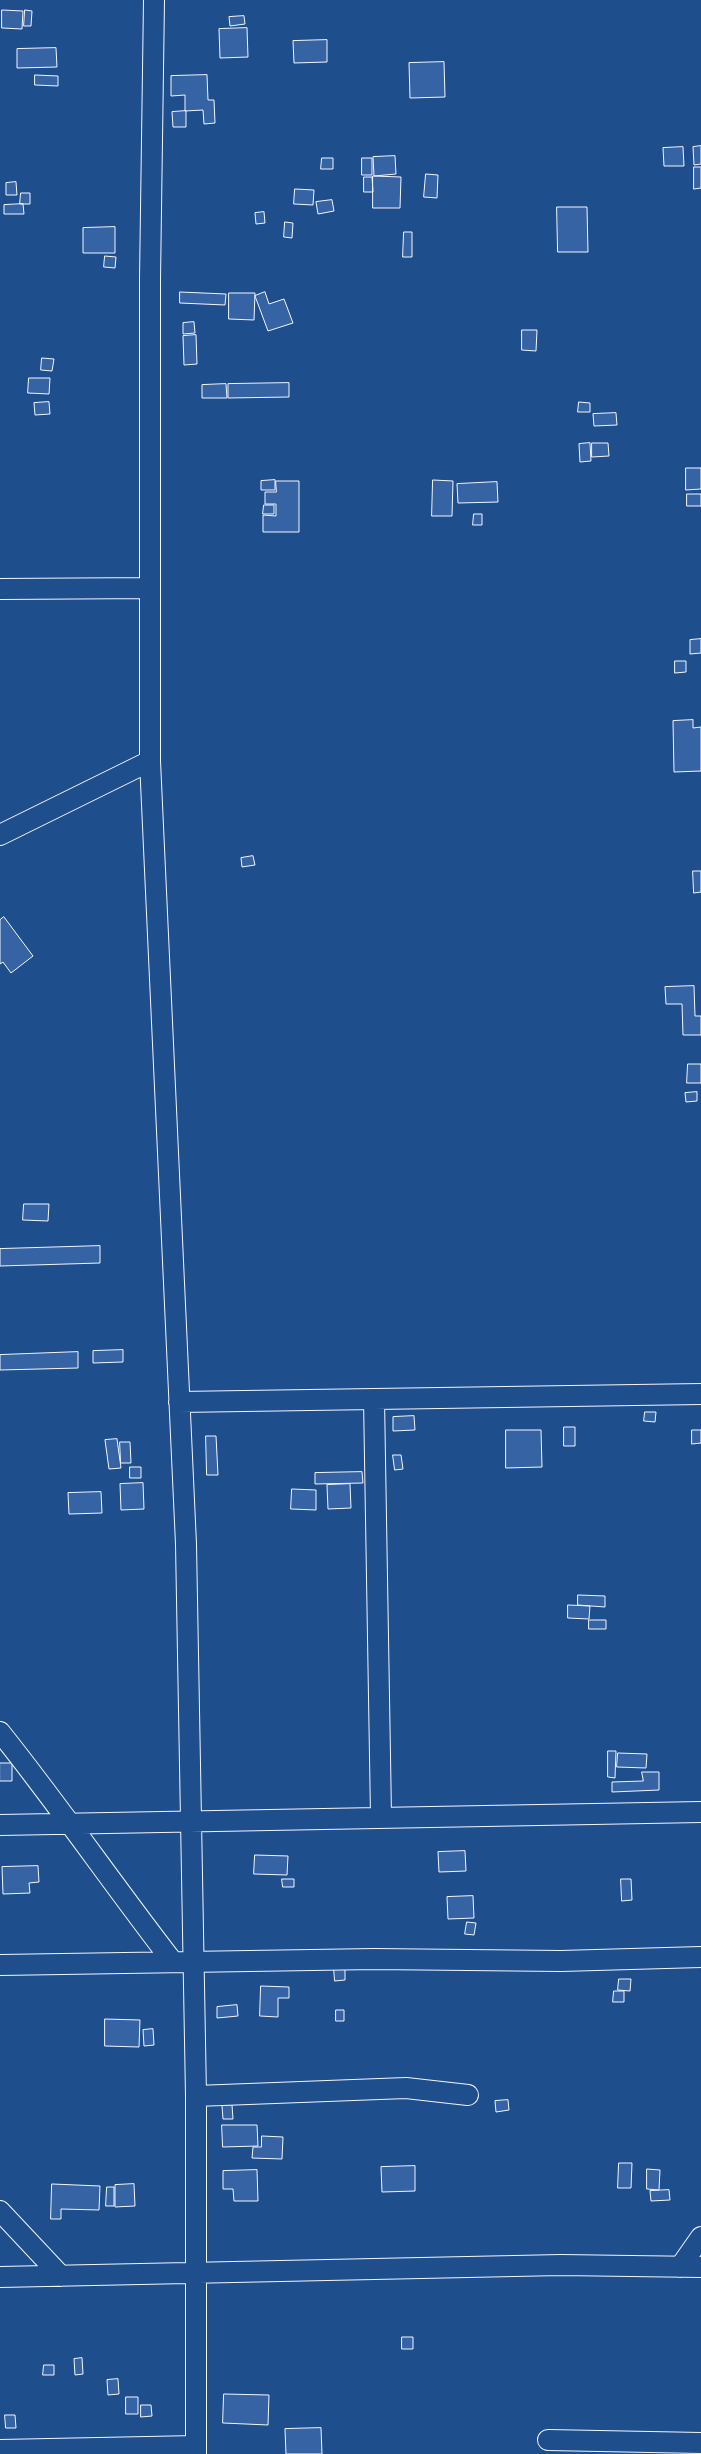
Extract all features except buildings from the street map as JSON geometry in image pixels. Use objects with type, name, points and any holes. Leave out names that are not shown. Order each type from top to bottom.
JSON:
[{"type":"street","points":[[0,2450],[196,2450],[196,2096],[186,1544],[150,761],[150,279],[154,0]]},
{"type":"street","points":[[0,589],[150,588]]},
{"type":"street","points":[[0,835],[150,761]]},
{"type":"street","points":[[179,1402],[701,1394]]},
{"type":"street","points":[[374,1399],[381,1816]]},
{"type":"street","points":[[0,1732],[173,1962]]},
{"type":"street","points":[[0,1825],[381,1816],[701,1812]]},
{"type":"street","points":[[0,1965],[374,1958],[561,1960],[701,1957]]},
{"type":"street","points":[[196,2096],[406,2088],[468,2094]]},
{"type":"street","points":[[0,2210],[61,2276]]},
{"type":"street","points":[[680,2267],[701,2237]]},
{"type":"street","points":[[0,2277],[195,2275],[562,2265],[701,2267]]},
{"type":"street","points":[[548,2440],[699,2447]]}]
